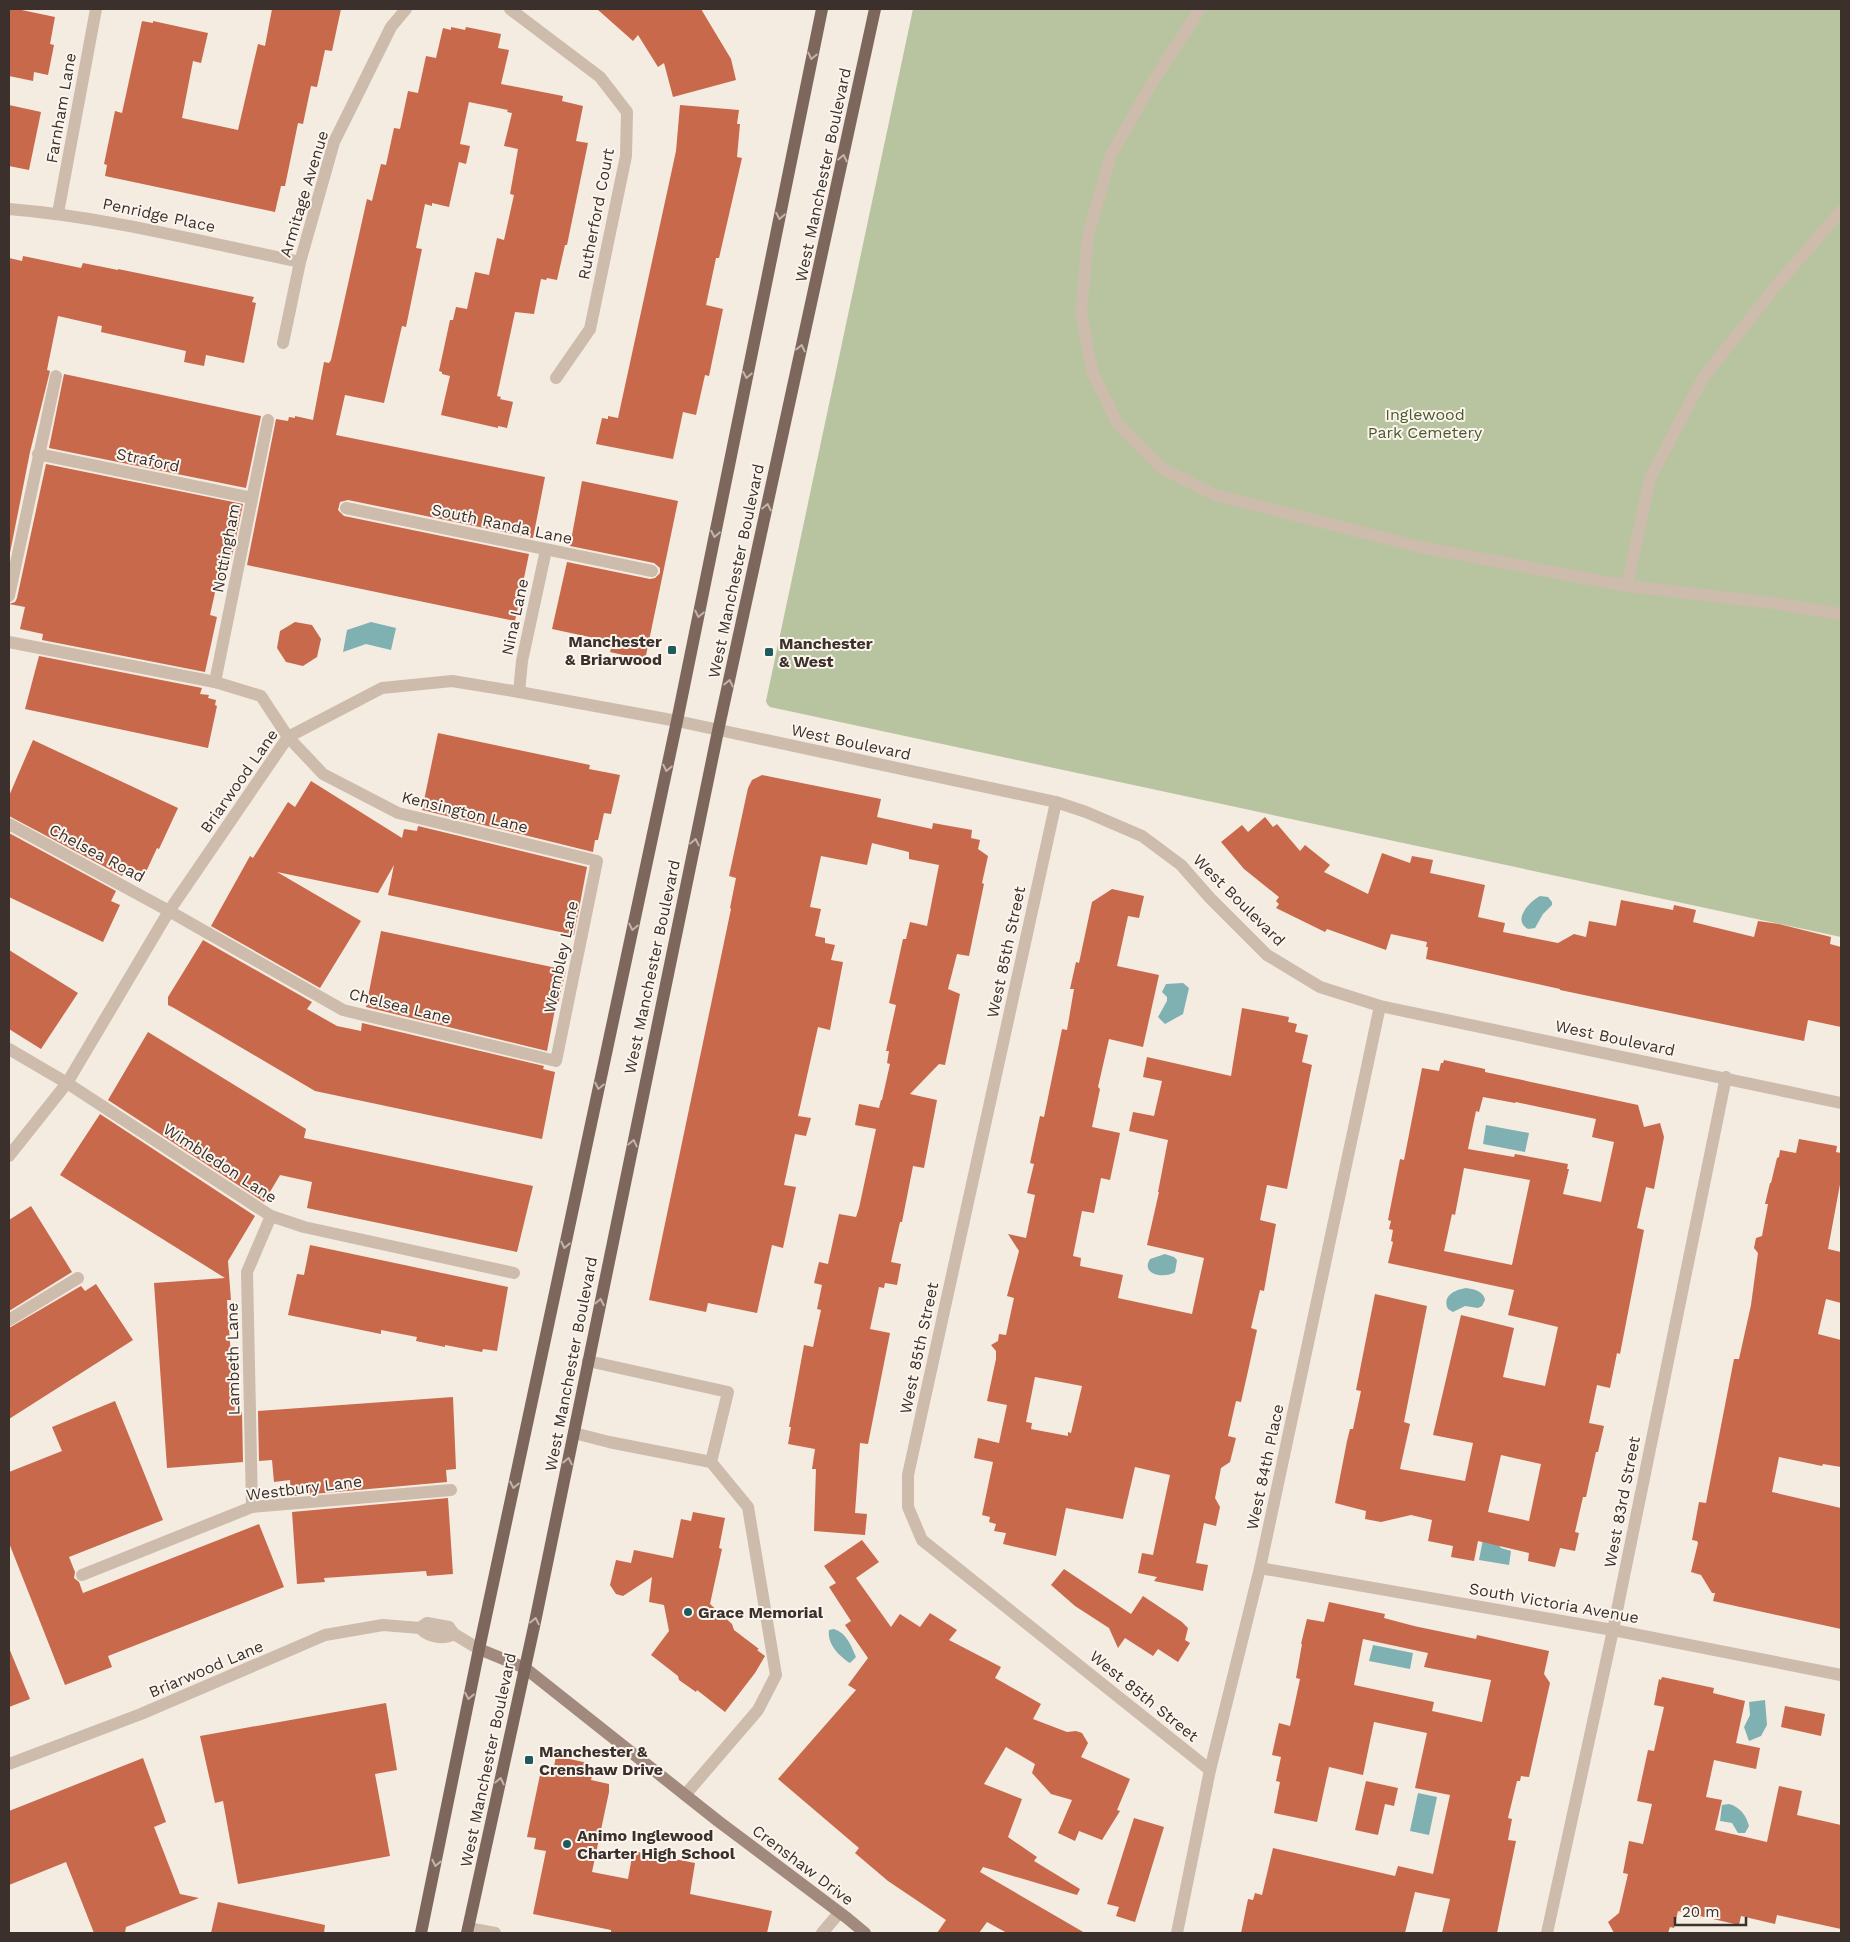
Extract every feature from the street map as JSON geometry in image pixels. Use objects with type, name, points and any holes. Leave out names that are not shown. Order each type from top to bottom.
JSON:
[{"type":"main road","name":"West Manchester Boulevard","points":[[421,1933],[479,1649],[677,721],[822,9]]},
{"type":"main road","name":"West Manchester Boulevard","points":[[467,1931],[525,1668],[718,731],[876,9]]},
{"type":"main road","name":"Crenshaw Drive","points":[[479,1649],[525,1668],[685,1795],[865,1933]]},
{"type":"street","name":"Farnham Lane","points":[[58,213],[96,9]]},
{"type":"street","name":"Armitage Avenue","points":[[283,343],[300,262],[334,142],[391,27],[406,9]]},
{"type":"street","name":"Rutherford Court","points":[[510,9],[600,77],[627,112],[626,156],[590,329],[556,378]]},
{"type":"street","points":[[1200,9],[1152,83],[1111,155],[1088,235],[1081,313],[1092,371],[1117,423],[1161,468],[1215,495],[1420,547],[1627,586],[1773,602],[1841,614]]},
{"type":"street","name":"Penridge Place","points":[[9,209],[96,218],[300,262]]},
{"type":"street","points":[[1627,586],[1650,478],[1703,378],[1774,287],[1841,212]]},
{"type":"street","points":[[9,596],[56,376]]},
{"type":"street","name":"Nottingham","points":[[215,682],[268,420]]},
{"type":"street","name":"Straford","points":[[38,454],[252,498]]},
{"type":"street","name":"South Randa Lane","points":[[346,508],[652,571]]},
{"type":"street","name":"Nina Lane","points":[[519,692],[522,661],[546,550]]},
{"type":"street","name":"Kensington Lane","points":[[9,642],[215,682],[261,696],[288,737],[323,774],[398,814],[597,861]]},
{"type":"street","name":"Briarwood Lane","points":[[9,1156],[67,1084],[169,911],[288,737],[382,688],[452,680],[677,721]]},
{"type":"street","name":"West Boulevard","points":[[677,721],[1056,802],[1086,812],[1142,836],[1181,865],[1210,898],[1267,955],[1320,987],[1380,1006],[1726,1077],[1841,1103]]},
{"type":"street","name":"West 85th Street","points":[[1056,802],[908,1475],[908,1506],[922,1540],[1210,1770]]},
{"type":"street","name":"Chelsea Road","points":[[9,824],[169,911]]},
{"type":"street","name":"Wembley Lane","points":[[556,1061],[597,861]]},
{"type":"street","name":"Chelsea Lane","points":[[169,911],[343,1010],[556,1061]]},
{"type":"street","name":"West 84th Place","points":[[1177,1933],[1210,1770],[1260,1568],[1380,1006]]},
{"type":"street","name":"Wimbledon Lane","points":[[9,1049],[67,1084],[271,1216],[304,1227],[514,1273]]},
{"type":"street","name":"West 83rd Street","points":[[1547,1933],[1612,1630],[1726,1077]]},
{"type":"street","name":"Lambeth Lane","points":[[252,1507],[247,1272],[271,1216]]},
{"type":"street","points":[[9,1320],[78,1278]]},
{"type":"street","points":[[588,1361],[728,1392],[711,1462]]},
{"type":"street","points":[[574,1433],[609,1442],[711,1462],[748,1507],[776,1675],[758,1710],[685,1795]]},
{"type":"street","name":"Westbury Lane","points":[[82,1575],[252,1507],[451,1490]]},
{"type":"street","name":"South Victoria Avenue","points":[[1260,1568],[1612,1630],[1841,1675]]},
{"type":"street","name":"Briarwood Lane","points":[[9,1764],[141,1714],[325,1635],[383,1625],[420,1628],[425,1634],[447,1638],[454,1634],[479,1649]]},
{"type":"street","points":[[822,1933],[839,1913]]},
{"type":"street","points":[[467,1931],[495,1933]]},
{"type":"green space","name":"Inglewood Park Cemetery","points":[[913,9],[1841,9],[1841,937],[770,707],[767,704],[766,701]]},
{"type":"water","points":[[371,622],[396,628],[391,650],[366,644],[343,652],[347,630]]},
{"type":"water","points":[[1540,896],[1548,897],[1552,905],[1543,914],[1535,928],[1528,929],[1523,925],[1522,916],[1531,902]]},
{"type":"water","points":[[1183,983],[1189,988],[1183,1014],[1165,1024],[1158,1017],[1167,1001],[1167,997],[1162,992],[1166,984]]},
{"type":"water","points":[[1486,1125],[1529,1133],[1525,1152],[1483,1144]]},
{"type":"water","points":[[1165,1254],[1177,1260],[1175,1272],[1160,1275],[1151,1272],[1148,1269],[1150,1259]]},
{"type":"water","points":[[1466,1288],[1483,1294],[1485,1300],[1482,1306],[1478,1308],[1465,1306],[1453,1312],[1448,1309],[1447,1301],[1450,1294]]},
{"type":"water","points":[[1485,1529],[1501,1548],[1511,1551],[1509,1565],[1479,1560]]},
{"type":"water","points":[[834,1629],[848,1640],[856,1657],[850,1663],[832,1645],[829,1630]]},
{"type":"water","points":[[1373,1645],[1413,1653],[1410,1669],[1369,1661]]},
{"type":"water","points":[[1765,1700],[1767,1725],[1761,1736],[1749,1741],[1744,1727],[1750,1715],[1749,1702]]},
{"type":"water","points":[[1418,1793],[1437,1797],[1429,1835],[1410,1831]]},
{"type":"water","points":[[1729,1804],[1739,1809],[1746,1818],[1749,1826],[1745,1833],[1738,1833],[1732,1823],[1720,1821],[1722,1805]]},
{"type":"building","points":[[9,9],[55,17],[50,44],[54,45],[48,75],[34,72],[33,81],[9,76]]},
{"type":"building","points":[[272,9],[341,9],[332,51],[325,50],[317,87],[311,86],[303,124],[298,123],[285,186],[281,186],[275,212],[105,176],[107,165],[104,164],[115,111],[122,113],[142,21],[153,23],[153,21],[208,33],[201,63],[193,61],[182,118],[238,130],[258,44],[265,46]]},
{"type":"building","points":[[597,9],[701,9],[731,59],[736,80],[673,97],[664,63],[658,67],[638,35],[633,41]]},
{"type":"building","points":[[451,27],[465,30],[466,27],[501,34],[498,48],[509,50],[501,84],[563,96],[562,101],[583,106],[576,141],[588,143],[567,245],[565,245],[557,280],[541,279],[534,314],[515,312],[497,396],[501,397],[500,399],[513,402],[507,428],[498,426],[498,428],[441,415],[450,376],[439,371],[450,320],[453,320],[456,307],[467,309],[475,272],[489,275],[497,238],[504,240],[514,195],[510,194],[518,149],[504,146],[512,113],[507,112],[508,110],[469,102],[460,144],[470,146],[466,164],[459,162],[449,207],[432,203],[432,206],[425,204],[416,248],[422,249],[406,327],[402,326],[384,403],[345,395],[336,435],[545,477],[533,538],[348,500],[340,502],[338,510],[344,516],[529,554],[515,621],[247,565],[276,419],[288,421],[289,417],[295,418],[295,416],[313,420],[324,362],[329,363],[331,360],[367,199],[372,201],[381,164],[386,165],[394,128],[400,129],[408,91],[418,93],[426,56],[436,58],[443,28],[451,30]]},
{"type":"building","points":[[9,105],[41,112],[29,170],[9,166]]},
{"type":"building","points":[[680,105],[739,110],[737,124],[740,124],[737,157],[742,158],[706,305],[723,309],[709,376],[705,375],[696,415],[683,412],[673,459],[596,444],[602,418],[608,419],[608,416],[618,418],[676,151]]},
{"type":"building","points":[[23,256],[81,268],[83,263],[118,269],[254,297],[252,302],[256,303],[244,363],[206,355],[204,366],[184,362],[186,351],[101,332],[102,326],[58,316],[47,370],[50,371],[30,452],[9,558],[9,258],[22,261]]},
{"type":"building","points":[[64,374],[261,416],[246,488],[49,448]]},
{"type":"building","points":[[46,464],[243,504],[231,561],[226,560],[222,580],[218,579],[210,615],[217,617],[205,672],[42,640],[43,634],[20,629],[25,607],[9,604],[15,602],[17,598]]},
{"type":"building","points":[[582,481],[678,501],[645,660],[610,652],[613,642],[552,629],[567,562],[650,579],[655,578],[660,573],[660,568],[654,563],[570,546]]},
{"type":"building","points":[[295,622],[312,625],[321,639],[317,657],[303,666],[286,662],[277,648],[280,631]]},
{"type":"building","points":[[39,656],[202,688],[200,694],[209,695],[208,698],[216,700],[215,705],[217,706],[208,748],[25,709]]},
{"type":"building","points":[[438,733],[590,765],[589,769],[620,775],[611,814],[604,813],[598,840],[595,840],[593,852],[422,810]]},
{"type":"building","points":[[33,740],[178,808],[145,874],[128,866],[122,876],[9,816],[9,796]]},
{"type":"building","points":[[762,775],[881,799],[877,817],[932,829],[933,823],[972,830],[971,838],[980,840],[978,849],[988,856],[969,956],[957,954],[948,989],[960,994],[945,1065],[939,1064],[910,1094],[937,1100],[924,1168],[913,1166],[902,1222],[900,1222],[891,1262],[901,1264],[897,1285],[885,1283],[884,1288],[879,1287],[870,1329],[890,1333],[868,1444],[860,1443],[855,1513],[867,1514],[865,1535],[814,1531],[816,1469],[812,1469],[815,1449],[788,1444],[791,1427],[789,1427],[804,1345],[813,1347],[821,1310],[817,1309],[822,1285],[814,1283],[819,1262],[828,1264],[839,1214],[856,1217],[859,1208],[876,1129],[855,1125],[859,1104],[879,1108],[882,1100],[890,1064],[887,1063],[889,1051],[886,1051],[896,1005],[889,1003],[903,939],[906,939],[910,922],[927,926],[939,865],[909,859],[909,852],[872,843],[867,865],[821,856],[810,907],[821,909],[815,936],[825,938],[825,943],[835,945],[831,960],[843,962],[830,1030],[818,1027],[798,1116],[811,1118],[806,1136],[795,1134],[784,1185],[796,1187],[783,1248],[772,1245],[757,1313],[708,1303],[706,1312],[649,1300],[731,909],[736,878],[729,876],[748,788],[752,780]]},
{"type":"building","points":[[311,781],[402,838],[404,829],[417,831],[418,826],[587,867],[574,935],[388,895],[394,865],[378,893],[277,872],[361,921],[320,988],[211,926],[250,856],[253,858],[288,802],[295,807]]},
{"type":"building","points":[[1265,817],[1273,827],[1277,824],[1300,851],[1305,845],[1330,865],[1324,872],[1368,894],[1382,853],[1410,863],[1412,856],[1433,860],[1430,873],[1485,885],[1478,917],[1505,923],[1503,932],[1558,943],[1574,934],[1586,937],[1589,921],[1616,926],[1621,900],[1673,910],[1674,905],[1696,910],[1693,922],[1754,937],[1758,921],[1779,924],[1831,937],[1830,944],[1841,947],[1841,1027],[1808,1020],[1804,1041],[1560,990],[1426,959],[1427,942],[1391,934],[1386,950],[1327,929],[1325,932],[1276,908],[1279,904],[1276,901],[1279,897],[1244,869],[1221,842],[1242,825],[1248,832]]},
{"type":"building","points":[[9,833],[116,891],[111,901],[120,905],[103,942],[9,897]]},
{"type":"building","points":[[1112,889],[1144,896],[1139,918],[1128,916],[1117,966],[1159,975],[1143,1047],[1109,1039],[1098,1087],[1100,1089],[1092,1127],[1120,1133],[1110,1180],[1101,1178],[1094,1213],[1082,1211],[1073,1256],[1081,1258],[1080,1266],[1123,1275],[1118,1298],[1192,1314],[1204,1258],[1147,1245],[1168,1140],[1129,1131],[1133,1112],[1154,1116],[1162,1081],[1143,1077],[1147,1057],[1231,1076],[1242,1008],[1289,1017],[1288,1022],[1297,1024],[1295,1032],[1308,1035],[1302,1062],[1312,1065],[1287,1189],[1267,1185],[1260,1220],[1276,1224],[1264,1291],[1260,1290],[1251,1328],[1257,1330],[1241,1402],[1236,1401],[1228,1436],[1236,1438],[1230,1462],[1221,1468],[1215,1498],[1220,1507],[1216,1526],[1204,1523],[1196,1563],[1208,1565],[1203,1591],[1154,1581],[1157,1577],[1138,1573],[1142,1553],[1153,1555],[1170,1475],[1135,1467],[1123,1519],[1066,1508],[1056,1556],[1003,1544],[1006,1533],[994,1531],[996,1524],[989,1522],[990,1517],[982,1515],[993,1462],[974,1458],[978,1438],[999,1443],[1007,1405],[987,1401],[996,1359],[996,1351],[991,1345],[998,1341],[999,1334],[1006,1335],[1014,1298],[1007,1296],[1019,1251],[1008,1234],[1026,1238],[1035,1195],[1027,1193],[1034,1164],[1030,1163],[1040,1116],[1044,1117],[1062,1029],[1067,1030],[1074,989],[1070,989],[1076,962],[1079,963],[1092,902]],"holes":[[[1035,1377],[1082,1386],[1071,1433],[1068,1432],[1068,1436],[1031,1429],[1032,1423],[1026,1422]]]},
{"type":"building","points":[[381,931],[566,970],[558,1004],[556,1004],[547,1051],[366,1007]]},
{"type":"building","points":[[203,940],[312,1002],[307,1009],[337,1026],[361,1031],[362,1023],[544,1066],[543,1069],[555,1072],[542,1139],[315,1091],[168,1005],[168,997]]},
{"type":"building","points":[[9,950],[78,993],[41,1049],[9,1029]]},
{"type":"building","points":[[148,1032],[306,1129],[304,1138],[533,1186],[517,1252],[307,1208],[312,1182],[280,1175],[264,1202],[108,1100]]},
{"type":"building","points":[[1444,1060],[1485,1069],[1485,1072],[1638,1105],[1644,1127],[1660,1123],[1664,1137],[1654,1189],[1646,1187],[1637,1228],[1644,1230],[1620,1354],[1617,1353],[1610,1388],[1597,1385],[1589,1423],[1604,1426],[1586,1497],[1583,1497],[1575,1532],[1579,1533],[1575,1551],[1560,1548],[1555,1567],[1528,1561],[1529,1553],[1478,1541],[1474,1561],[1451,1557],[1453,1546],[1428,1541],[1432,1520],[1411,1515],[1381,1522],[1365,1519],[1366,1511],[1335,1503],[1347,1441],[1350,1429],[1353,1429],[1361,1391],[1356,1390],[1375,1294],[1427,1306],[1404,1422],[1410,1424],[1400,1469],[1465,1481],[1473,1443],[1433,1435],[1461,1315],[1514,1328],[1503,1377],[1545,1386],[1558,1327],[1508,1315],[1514,1290],[1388,1263],[1393,1242],[1391,1241],[1393,1230],[1389,1229],[1391,1221],[1388,1220],[1400,1159],[1404,1160],[1422,1068],[1439,1071],[1441,1063]],"holes":[[[1483,1097],[1596,1119],[1592,1137],[1614,1142],[1601,1202],[1563,1194],[1569,1169],[1567,1169],[1568,1164],[1515,1154],[1514,1157],[1468,1149],[1476,1111],[1479,1112]],[[1464,1168],[1530,1180],[1512,1265],[1444,1251],[1452,1214],[1455,1215]],[[1501,1455],[1541,1464],[1529,1521],[1488,1512]]]},
{"type":"building","points":[[100,1114],[255,1216],[228,1261],[231,1300],[227,1300],[235,1413],[242,1412],[243,1462],[167,1468],[154,1283],[225,1278],[60,1175]]},
{"type":"building","points":[[1799,1139],[1837,1146],[1836,1152],[1841,1153],[1841,1179],[1828,1249],[1841,1252],[1841,1303],[1826,1299],[1818,1334],[1841,1340],[1841,1467],[1823,1464],[1822,1466],[1779,1457],[1772,1492],[1841,1508],[1841,1629],[1713,1601],[1715,1593],[1712,1593],[1701,1575],[1691,1572],[1698,1543],[1692,1540],[1699,1502],[1706,1503],[1734,1359],[1739,1359],[1751,1305],[1758,1253],[1754,1248],[1756,1238],[1762,1236],[1768,1204],[1765,1204],[1780,1150],[1796,1153]]},
{"type":"building","points":[[31,1206],[72,1272],[9,1311],[9,1220]]},
{"type":"building","points":[[310,1245],[508,1287],[497,1351],[483,1349],[482,1352],[445,1345],[445,1347],[416,1341],[417,1337],[381,1330],[381,1334],[288,1315],[297,1274],[304,1275]]},
{"type":"building","points":[[96,1284],[133,1340],[9,1419],[9,1328],[81,1286],[85,1291]]},
{"type":"building","points":[[453,1397],[456,1469],[446,1470],[447,1482],[291,1496],[290,1480],[274,1482],[272,1460],[259,1461],[258,1411]]},
{"type":"building","points":[[115,1401],[163,1520],[69,1557],[75,1572],[74,1578],[79,1582],[83,1593],[259,1524],[284,1587],[108,1656],[112,1667],[65,1685],[9,1543],[9,1472],[62,1451],[52,1427]]},
{"type":"building","points":[[448,1498],[453,1574],[427,1576],[426,1571],[324,1578],[325,1582],[297,1584],[292,1512]]},
{"type":"building","name":"Grace Memorial","points":[[693,1512],[725,1518],[719,1548],[722,1549],[710,1604],[732,1624],[734,1630],[759,1649],[757,1650],[765,1656],[755,1673],[725,1712],[697,1690],[696,1692],[679,1680],[678,1676],[651,1655],[669,1631],[664,1605],[649,1602],[652,1577],[623,1596],[616,1594],[610,1585],[616,1560],[631,1563],[634,1550],[673,1558],[681,1519],[691,1521]]},
{"type":"building","points":[[862,1540],[879,1562],[856,1578],[891,1627],[900,1614],[920,1627],[930,1613],[957,1630],[949,1640],[1001,1667],[995,1678],[1041,1704],[1033,1719],[1067,1732],[1076,1731],[1082,1733],[1088,1743],[1081,1757],[1130,1779],[1117,1810],[1120,1811],[1102,1840],[1079,1831],[1075,1841],[1058,1833],[1072,1800],[1051,1794],[1032,1773],[1035,1764],[1006,1747],[984,1784],[1022,1799],[1008,1837],[1037,1857],[1034,1861],[1080,1889],[1077,1895],[983,1867],[980,1872],[1085,1933],[1007,1933],[987,1922],[979,1933],[937,1933],[946,1920],[888,1881],[855,1853],[859,1848],[778,1779],[856,1690],[848,1685],[868,1658],[845,1625],[851,1621],[829,1587],[836,1583],[824,1566]]},
{"type":"building","points":[[1064,1569],[1131,1614],[1143,1596],[1182,1622],[1188,1628],[1185,1640],[1190,1643],[1178,1662],[1158,1649],[1153,1656],[1125,1638],[1118,1648],[1109,1628],[1075,1606],[1051,1585]]},
{"type":"building","points":[[1329,1602],[1385,1614],[1384,1618],[1414,1626],[1476,1639],[1477,1635],[1549,1651],[1544,1674],[1550,1683],[1529,1777],[1521,1776],[1520,1781],[1517,1781],[1508,1818],[1512,1819],[1508,1840],[1516,1841],[1497,1933],[1442,1933],[1450,1899],[1415,1892],[1405,1933],[1241,1933],[1248,1899],[1253,1900],[1255,1893],[1262,1895],[1273,1848],[1395,1876],[1398,1866],[1433,1874],[1450,1795],[1415,1788],[1427,1733],[1374,1722],[1363,1775],[1329,1767],[1317,1822],[1274,1813],[1280,1782],[1276,1781],[1281,1757],[1272,1755],[1279,1723],[1290,1726],[1300,1679],[1296,1678],[1307,1619],[1324,1622]],"holes":[[[1363,1639],[1428,1653],[1424,1667],[1491,1680],[1482,1722],[1432,1711],[1434,1702],[1354,1685]]]},
{"type":"building","points":[[9,1648],[30,1699],[9,1707]]},
{"type":"building","points":[[1662,1677],[1714,1688],[1713,1693],[1745,1701],[1736,1743],[1760,1748],[1756,1769],[1714,1760],[1706,1797],[1722,1800],[1715,1830],[1767,1842],[1779,1786],[1802,1791],[1797,1815],[1841,1825],[1841,1929],[1777,1915],[1775,1924],[1741,1916],[1739,1925],[1678,1911],[1674,1928],[1670,1927],[1668,1933],[1614,1933],[1608,1922],[1619,1913],[1628,1874],[1623,1873],[1629,1841],[1643,1844],[1652,1804],[1637,1801],[1648,1750],[1654,1751],[1664,1707],[1654,1705],[1659,1679],[1661,1680]]},
{"type":"building","points":[[386,1703],[397,1770],[375,1774],[390,1856],[238,1884],[223,1801],[215,1803],[200,1736]]},
{"type":"building","points":[[1785,1706],[1825,1714],[1821,1736],[1781,1727]]},
{"type":"building","name":"Animo Inglewood Charter High School","points":[[556,1756],[588,1763],[588,1766],[594,1768],[591,1780],[609,1784],[609,1792],[592,1872],[628,1879],[633,1851],[695,1863],[690,1894],[772,1911],[767,1933],[611,1933],[611,1930],[533,1914],[546,1851],[534,1849],[536,1838],[527,1837],[540,1775],[552,1777]]},
{"type":"building","points":[[143,1758],[166,1822],[154,1827],[180,1894],[199,1898],[126,1927],[125,1933],[94,1933],[66,1862],[9,1885],[9,1811]]},
{"type":"building","points":[[1366,1781],[1398,1788],[1394,1806],[1385,1804],[1378,1835],[1355,1830]]},
{"type":"building","points":[[1134,1818],[1164,1827],[1135,1922],[1116,1916],[1119,1907],[1107,1904]]},
{"type":"building","points":[[218,1902],[325,1925],[324,1933],[211,1933]]},
{"type":"place","name":"Manchester & Briarwood","points":[[672,650]]},
{"type":"place","name":"Manchester & West","points":[[769,652]]},
{"type":"place","name":"Grace Memorial","points":[[688,1612]]},
{"type":"place","name":"Manchester & Crenshaw Drive","points":[[529,1760]]},
{"type":"place","name":"Animo Inglewood Charter High School","points":[[567,1844]]}]
